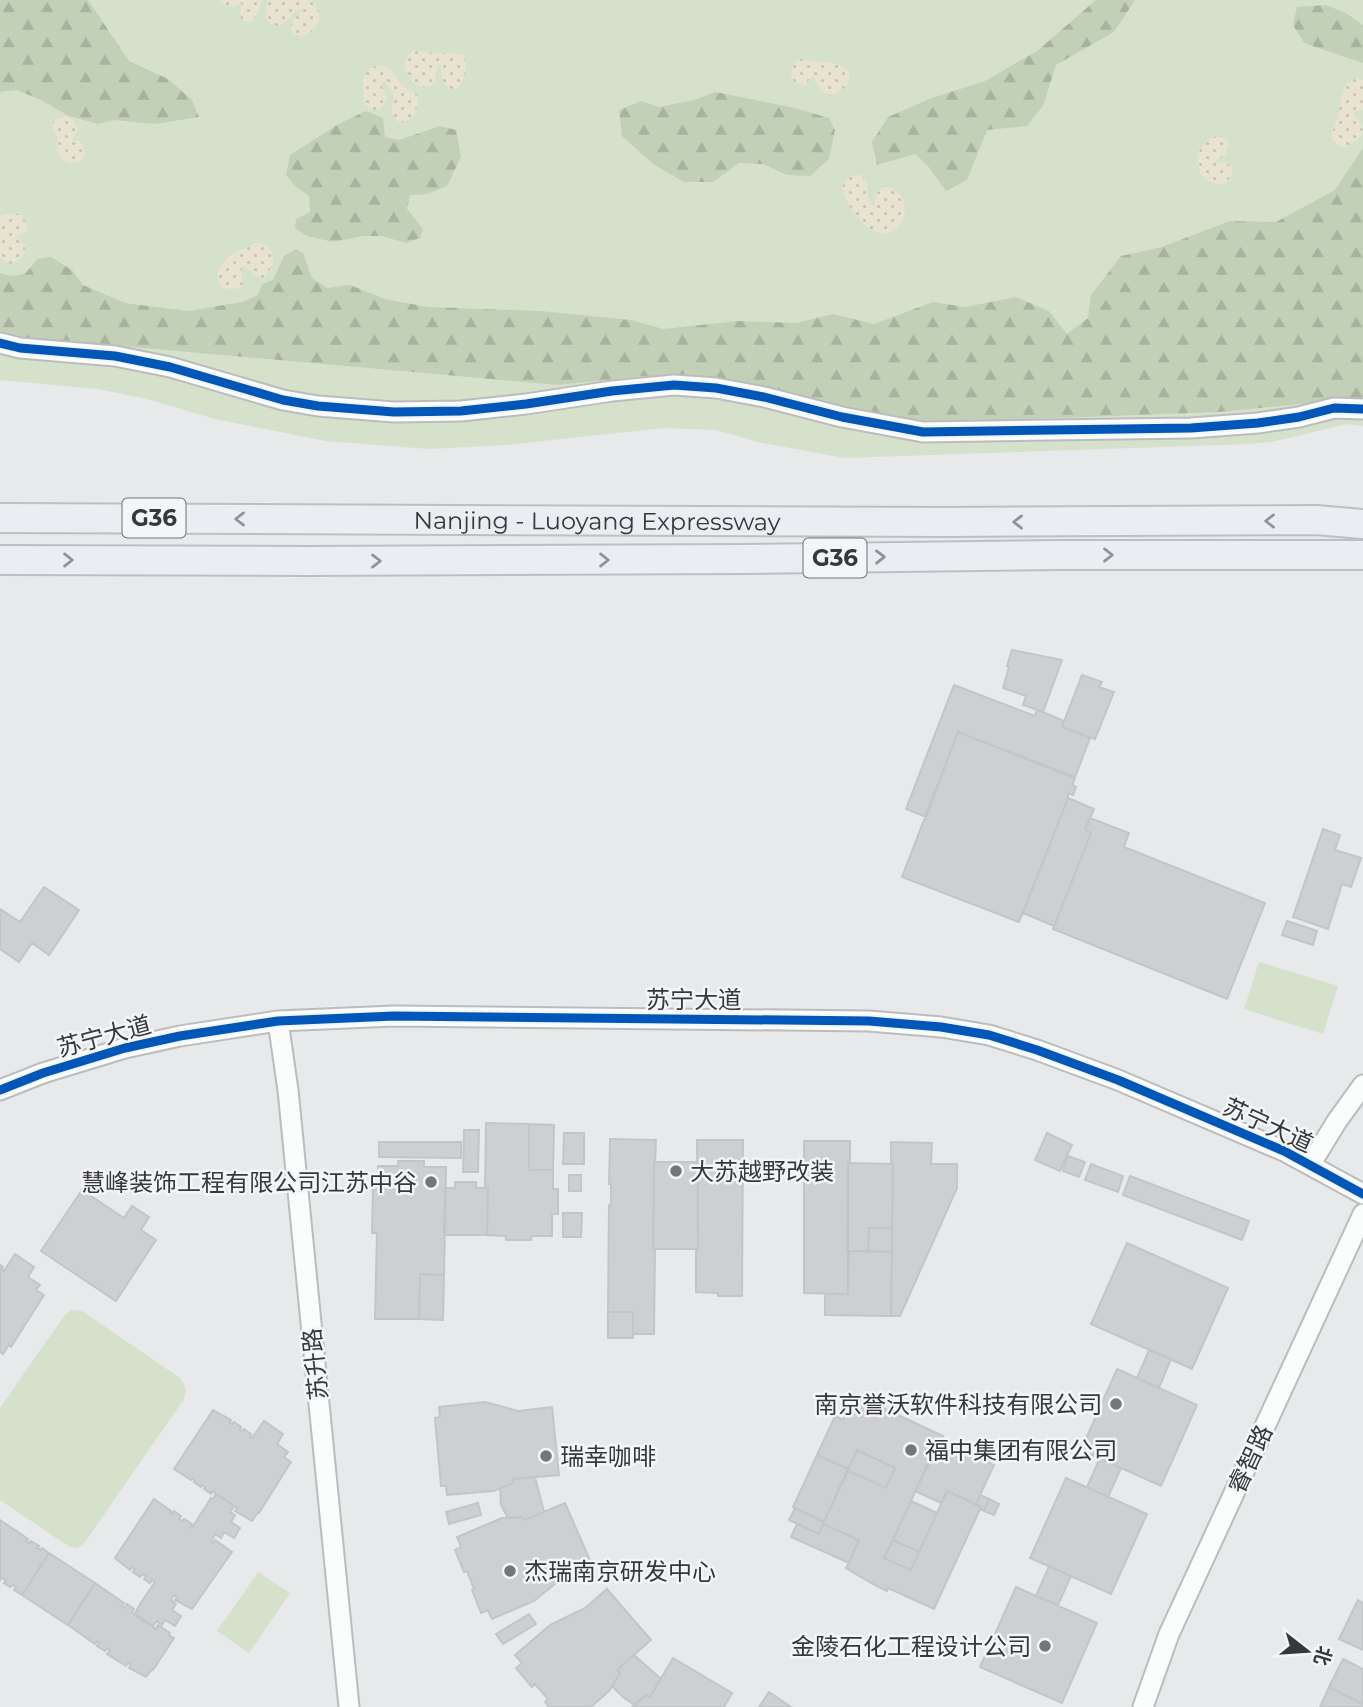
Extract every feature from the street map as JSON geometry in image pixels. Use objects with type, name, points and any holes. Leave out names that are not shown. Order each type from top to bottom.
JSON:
[{"type":"highway","points":[[1316,520],[1363,509]]},
{"type":"highway","name":"Nanjing - Luoyang Expressway","points":[[0,518],[932,522],[1316,520],[1363,524]]},
{"type":"highway","name":"Nanjing - Luoyang Expressway","points":[[0,560],[308,561],[1363,555]]},
{"type":"street","points":[[0,343],[20,348],[115,356],[170,367],[283,400],[318,406],[394,412],[474,410],[674,385],[716,387],[923,432],[1191,428],[1258,423],[1335,408],[1363,409]]},
{"type":"street","name":"苏宁大道","points":[[0,1090],[43,1073],[125,1048],[180,1036],[278,1021],[394,1016],[869,1021],[941,1027],[989,1035],[1037,1050],[1202,1115],[1284,1151],[1363,1194]]},
{"type":"street","name":"苏升路","points":[[278,1021],[289,1103],[349,1707]]},
{"type":"street","points":[[1310,1165],[1363,1085]]},
{"type":"street","name":"睿智路","points":[[1143,1707],[1169,1634],[1363,1214]]},
{"type":"green space","points":[[0,0],[1363,0],[1363,426],[1347,424],[1276,441],[1250,444],[844,458],[758,442],[716,430],[664,428],[506,445],[430,449],[326,441],[215,419],[147,399],[98,389],[0,380]]},
{"type":"green space","points":[[0,0],[88,0],[129,61],[168,79],[192,100],[199,117],[155,124],[114,120],[98,124],[69,116],[17,90],[0,92]]},
{"type":"green space","points":[[1096,0],[1135,0],[1114,32],[1056,65],[1043,106],[1027,126],[987,130],[967,180],[946,191],[928,166],[915,154],[877,165],[872,142],[888,117],[932,98],[985,81],[1037,51]]},
{"type":"green space","points":[[1326,5],[1346,13],[1363,25],[1363,63],[1304,43],[1293,25],[1297,7]]},
{"type":"green space","points":[[716,92],[795,108],[829,118],[835,130],[829,159],[810,176],[787,175],[763,164],[739,163],[713,182],[684,182],[653,164],[622,136],[619,110],[641,101],[659,107],[694,100]]},
{"type":"green space","points":[[366,111],[383,118],[385,137],[399,140],[440,126],[456,130],[461,157],[447,186],[427,194],[410,195],[407,209],[423,229],[420,238],[406,243],[382,236],[364,236],[333,242],[307,236],[295,228],[296,219],[310,212],[309,196],[286,175],[290,155],[337,125]]},
{"type":"green space","points":[[1363,148],[1363,398],[1219,412],[946,422],[860,413],[752,385],[703,377],[645,376],[558,385],[122,346],[44,342],[0,335],[0,273],[11,276],[25,274],[37,259],[51,257],[72,270],[83,285],[125,303],[188,311],[242,302],[258,295],[262,284],[273,280],[284,256],[296,249],[303,253],[312,278],[327,288],[350,285],[385,299],[428,307],[541,311],[631,320],[663,329],[738,321],[796,323],[833,314],[874,324],[933,302],[965,307],[1016,297],[1049,311],[1067,334],[1088,318],[1091,295],[1121,256],[1162,247],[1230,221],[1276,222],[1335,190]]},
{"type":"green space","points":[[1259,962],[1338,986],[1323,1034],[1244,1009]]},
{"type":"green space","points":[[71,1310],[82,1311],[180,1378],[186,1389],[184,1399],[83,1545],[76,1548],[68,1546],[0,1500],[0,1408],[64,1316]]},
{"type":"green space","points":[[258,1572],[290,1593],[249,1653],[217,1631]]},
{"type":"sand","points":[[220,0],[262,1],[252,21],[245,22],[240,17],[242,2],[233,7]]},
{"type":"sand","points":[[267,0],[311,0],[318,11],[317,26],[302,37],[292,32],[291,25],[303,11],[300,9],[284,23],[276,26],[271,24],[266,19]]},
{"type":"sand","points":[[413,50],[457,53],[464,56],[465,73],[457,89],[446,85],[440,65],[435,84],[424,87],[415,84],[404,66]]},
{"type":"sand","points":[[801,59],[844,67],[848,72],[848,83],[839,92],[827,94],[818,86],[814,76],[806,86],[797,83],[792,78],[792,71],[795,62]]},
{"type":"sand","points":[[380,65],[389,68],[403,86],[417,95],[416,110],[408,120],[403,122],[394,118],[394,94],[384,81],[381,85],[387,98],[380,110],[372,110],[365,105],[363,80],[368,70]]},
{"type":"sand","points":[[1358,78],[1363,80],[1363,110],[1353,114],[1361,124],[1363,132],[1358,139],[1344,148],[1335,144],[1331,136],[1345,87]]},
{"type":"sand","points":[[66,116],[73,120],[78,129],[72,140],[80,141],[84,150],[84,157],[73,163],[60,157],[57,149],[58,138],[52,126],[54,120]]},
{"type":"sand","points":[[1214,137],[1227,140],[1229,148],[1226,154],[1214,162],[1225,163],[1233,168],[1226,183],[1207,181],[1199,168],[1199,151]]},
{"type":"sand","points":[[854,175],[864,178],[871,206],[874,206],[877,193],[885,186],[897,192],[904,201],[902,222],[895,230],[885,233],[873,231],[853,212],[842,187],[847,179]]},
{"type":"sand","points":[[12,213],[22,215],[28,227],[26,232],[15,236],[25,245],[24,255],[10,264],[0,258],[0,216]]},
{"type":"sand","points":[[256,243],[264,245],[272,252],[273,263],[267,274],[262,279],[243,266],[243,286],[228,289],[220,285],[217,276],[225,261]]},
{"type":"building","points":[[1012,650],[1062,660],[1043,712],[1023,705],[1026,696],[1003,688]]},
{"type":"building","points":[[1082,675],[1102,682],[1099,687],[1114,692],[1095,739],[1062,727]]},
{"type":"building","points":[[954,685],[1035,716],[1037,710],[1043,712],[1064,721],[1062,727],[1090,738],[1075,777],[958,732],[926,817],[906,809]]},
{"type":"building","points":[[958,732],[1075,778],[1072,785],[1076,787],[1073,795],[1069,793],[1019,922],[902,877]]},
{"type":"building","points":[[1068,798],[1094,809],[1085,830],[1091,833],[1054,926],[1023,913]]},
{"type":"building","points":[[1090,818],[1129,833],[1124,847],[1265,903],[1227,999],[1053,929],[1091,833],[1085,830]]},
{"type":"building","points":[[1323,829],[1340,835],[1335,850],[1361,858],[1351,887],[1342,884],[1328,929],[1293,917]]},
{"type":"building","points":[[44,887],[79,910],[49,955],[32,943],[19,962],[0,949],[0,909],[20,922]]},
{"type":"building","points":[[1287,921],[1317,931],[1313,945],[1282,935]]},
{"type":"building","points":[[486,1123],[529,1124],[529,1170],[553,1170],[553,1189],[558,1189],[558,1214],[552,1214],[552,1236],[532,1236],[531,1240],[506,1240],[506,1236],[487,1235]]},
{"type":"building","points":[[529,1124],[554,1125],[553,1170],[529,1170]]},
{"type":"building","points":[[464,1130],[479,1130],[478,1172],[463,1172]]},
{"type":"building","points":[[564,1133],[584,1133],[584,1164],[563,1164]]},
{"type":"building","points":[[1047,1133],[1072,1145],[1060,1171],[1035,1160]]},
{"type":"building","points":[[610,1139],[656,1140],[654,1334],[633,1334],[633,1312],[608,1312]]},
{"type":"building","points":[[697,1140],[743,1140],[742,1296],[696,1292]]},
{"type":"building","points":[[804,1141],[850,1141],[848,1294],[804,1293]]},
{"type":"building","points":[[379,1142],[461,1142],[461,1158],[379,1157]]},
{"type":"building","points":[[891,1142],[932,1143],[931,1164],[957,1164],[957,1188],[900,1316],[891,1316]]},
{"type":"building","points":[[1068,1156],[1085,1162],[1079,1177],[1063,1171]]},
{"type":"building","points":[[398,1161],[424,1161],[424,1167],[446,1167],[444,1275],[420,1274],[419,1319],[375,1319],[377,1233],[372,1233],[373,1186],[378,1187],[378,1166],[398,1166]]},
{"type":"building","points":[[654,1162],[698,1162],[698,1249],[653,1249]]},
{"type":"building","points":[[848,1163],[893,1164],[892,1228],[869,1228],[868,1251],[847,1251]]},
{"type":"building","points":[[1091,1164],[1123,1176],[1118,1192],[1085,1180]]},
{"type":"building","points":[[569,1175],[581,1175],[581,1191],[569,1191]]},
{"type":"building","points":[[1130,1176],[1249,1221],[1242,1240],[1123,1195]]},
{"type":"building","points":[[455,1182],[476,1182],[476,1188],[488,1188],[487,1235],[444,1235],[445,1188],[455,1188]]},
{"type":"building","points":[[82,1190],[124,1218],[132,1206],[149,1217],[141,1230],[156,1240],[116,1301],[41,1251]]},
{"type":"building","points":[[563,1213],[582,1213],[581,1237],[563,1237]]},
{"type":"building","points":[[869,1228],[892,1228],[892,1252],[868,1251]]},
{"type":"building","points":[[1127,1243],[1228,1288],[1192,1369],[1091,1324]]},
{"type":"building","points":[[849,1251],[892,1252],[891,1316],[825,1315],[825,1294],[848,1294]]},
{"type":"building","points":[[15,1254],[34,1267],[28,1277],[40,1285],[36,1290],[44,1295],[11,1347],[9,1345],[3,1354],[0,1352],[0,1265],[4,1271]]},
{"type":"building","points":[[420,1274],[444,1275],[443,1320],[419,1319]]},
{"type":"building","points":[[608,1312],[633,1312],[633,1338],[608,1338]]},
{"type":"building","points":[[1149,1350],[1171,1359],[1159,1388],[1137,1378]]},
{"type":"building","points":[[1117,1369],[1197,1405],[1161,1486],[1081,1450]]},
{"type":"building","points":[[849,1392],[943,1436],[911,1501],[937,1513],[947,1491],[981,1507],[934,1609],[888,1588],[887,1591],[846,1568],[859,1540],[823,1524],[848,1471],[886,1488],[895,1468],[857,1450],[848,1469],[817,1455],[835,1416],[843,1420],[852,1400],[846,1397]]},
{"type":"building","points":[[485,1402],[518,1411],[552,1407],[559,1475],[513,1479],[513,1483],[494,1491],[447,1495],[446,1486],[441,1486],[435,1418],[440,1417],[439,1407]]},
{"type":"building","points":[[213,1410],[231,1420],[230,1423],[234,1422],[241,1427],[240,1430],[244,1429],[251,1434],[252,1438],[264,1421],[283,1434],[277,1444],[288,1452],[284,1457],[291,1462],[252,1521],[235,1511],[237,1508],[212,1491],[211,1494],[192,1478],[191,1480],[174,1469]]},
{"type":"building","points":[[940,1441],[994,1465],[976,1504],[947,1491],[941,1503],[915,1491]]},
{"type":"building","points":[[857,1450],[895,1468],[886,1488],[848,1471]]},
{"type":"building","points":[[817,1455],[848,1469],[824,1522],[793,1507]]},
{"type":"building","points":[[1100,1458],[1121,1468],[1108,1497],[1087,1487]]},
{"type":"building","points":[[535,1477],[544,1512],[524,1520],[522,1517],[508,1518],[501,1505],[500,1488],[513,1483],[513,1479]]},
{"type":"building","points":[[1066,1478],[1147,1514],[1111,1594],[1030,1558]]},
{"type":"building","points":[[216,1494],[234,1506],[230,1512],[235,1515],[231,1522],[240,1528],[234,1538],[224,1532],[221,1538],[215,1534],[211,1541],[213,1543],[215,1540],[232,1552],[192,1609],[175,1600],[177,1597],[174,1595],[171,1600],[176,1604],[172,1610],[181,1616],[175,1626],[165,1620],[162,1625],[157,1621],[153,1626],[135,1614],[155,1582],[152,1580],[150,1583],[144,1579],[146,1576],[143,1574],[140,1577],[133,1572],[135,1569],[132,1567],[130,1570],[115,1558],[154,1499],[171,1511],[170,1513],[174,1511],[181,1516],[179,1519],[182,1521],[184,1519],[192,1524],[192,1528]]},
{"type":"building","points":[[980,1495],[989,1499],[984,1511],[976,1504]]},
{"type":"building","points":[[989,1499],[999,1504],[994,1515],[984,1511]]},
{"type":"building","points":[[911,1501],[937,1513],[919,1552],[893,1540]]},
{"type":"building","points":[[478,1503],[481,1515],[449,1524],[446,1512]]},
{"type":"building","points":[[565,1503],[592,1565],[562,1578],[534,1601],[492,1619],[488,1610],[481,1613],[467,1571],[464,1572],[455,1550],[461,1547],[457,1537],[502,1518],[522,1517],[524,1520]]},
{"type":"building","points":[[795,1508],[824,1522],[819,1534],[789,1520]]},
{"type":"building","points":[[0,1520],[28,1539],[26,1541],[31,1541],[39,1546],[37,1548],[49,1553],[22,1595],[14,1590],[16,1587],[10,1587],[2,1578],[0,1580]]},
{"type":"building","points":[[797,1524],[819,1534],[823,1524],[859,1540],[849,1563],[791,1537]]},
{"type":"building","points":[[893,1540],[919,1552],[911,1570],[884,1558]]},
{"type":"building","points":[[49,1553],[95,1583],[68,1625],[22,1595]]},
{"type":"building","points":[[1049,1566],[1071,1576],[1058,1605],[1036,1596]]},
{"type":"building","points":[[95,1583],[124,1603],[124,1608],[127,1604],[134,1609],[132,1613],[156,1629],[158,1625],[174,1638],[146,1677],[129,1668],[131,1665],[128,1663],[126,1666],[107,1654],[110,1650],[107,1648],[105,1651],[97,1646],[97,1641],[95,1644],[68,1625]]},
{"type":"building","points":[[1016,1587],[1097,1623],[1062,1703],[980,1667]]},
{"type":"building","points":[[607,1589],[651,1640],[617,1670],[620,1673],[609,1691],[591,1707],[549,1707],[545,1702],[548,1699],[535,1684],[532,1687],[516,1668],[522,1663],[515,1655],[550,1625],[585,1608]]},
{"type":"building","points":[[1358,1600],[1363,1603],[1363,1650],[1339,1639]]},
{"type":"building","points":[[529,1614],[536,1624],[503,1644],[496,1634]]},
{"type":"building","points":[[634,1655],[661,1679],[650,1697],[646,1695],[635,1705],[612,1686],[620,1673],[617,1670]]},
{"type":"building","points":[[673,1658],[732,1693],[724,1707],[632,1707],[646,1695],[650,1697]]},
{"type":"building","points":[[1343,1659],[1363,1669],[1363,1704],[1329,1687]]},
{"type":"building","points":[[1329,1687],[1363,1704],[1363,1707],[1320,1707]]},
{"type":"building","points":[[769,1692],[791,1707],[759,1707]]},
{"type":"cycle path","points":[[0,343],[20,348],[115,356],[170,367],[283,400],[318,406],[394,412],[461,411],[674,385],[716,388],[764,397],[842,417],[923,432],[1191,428],[1258,423],[1334,408],[1363,409]]},
{"type":"cycle path","points":[[0,1090],[43,1073],[125,1048],[180,1036],[278,1021],[394,1016],[869,1021],[941,1027],[989,1035],[1037,1050],[1118,1080],[1284,1151],[1363,1194]]},
{"type":"place","name":"大苏越野改装","points":[[676,1171]]},
{"type":"place","name":"慧峰装饰工程有限公司江苏中谷","points":[[431,1182]]},
{"type":"place","name":"南京誉沃软件科技有限公司","points":[[1116,1404]]},
{"type":"place","name":"福中集团有限公司","points":[[911,1450]]},
{"type":"place","name":"瑞幸咖啡","points":[[546,1456]]},
{"type":"place","name":"杰瑞南京研发中心","points":[[510,1571]]},
{"type":"place","name":"金陵石化工程设计公司","points":[[1045,1646]]}]
